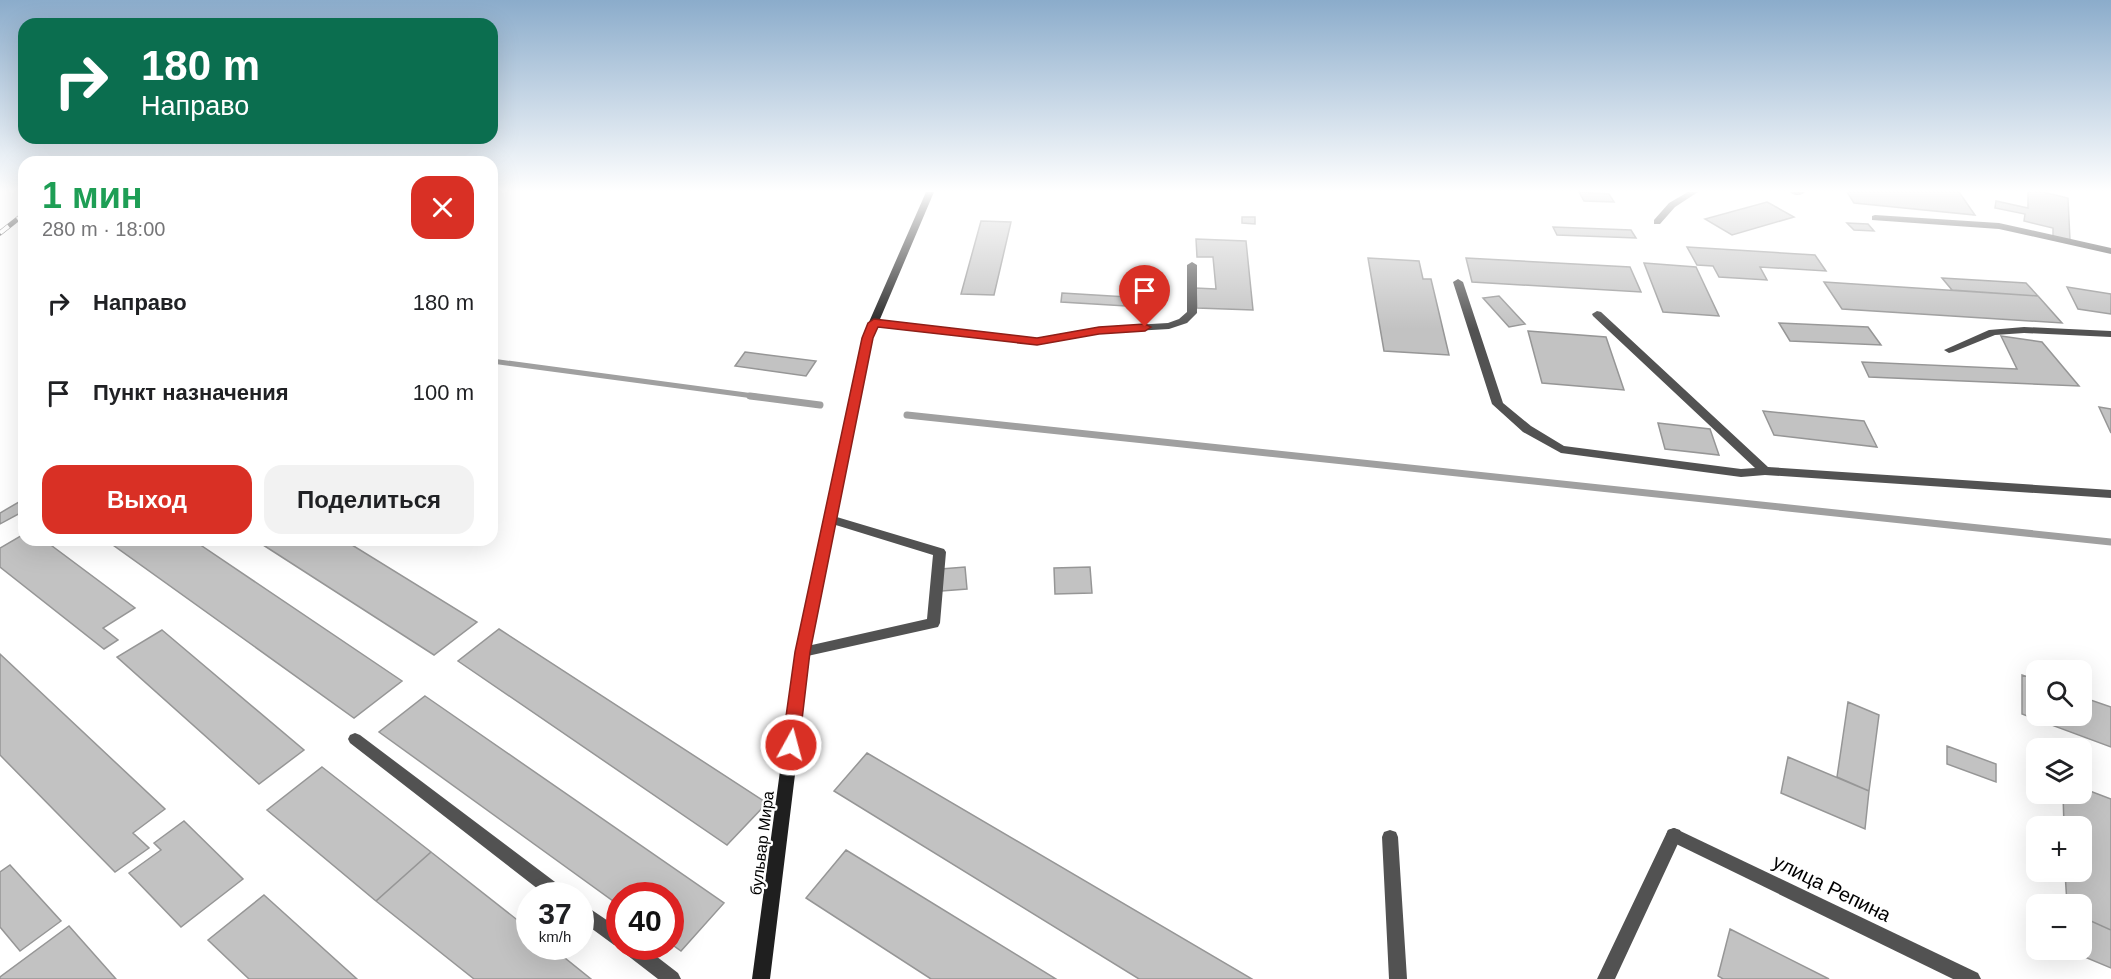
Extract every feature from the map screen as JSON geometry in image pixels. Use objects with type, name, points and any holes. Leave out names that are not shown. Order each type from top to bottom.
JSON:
[{"type":"street","name":"бульвар Мира","points":[[761,979],[803,652],[867,338],[910,238]]},
{"type":"street","points":[[2051,238],[2111,251]]},
{"type":"street","points":[[874,323],[1037,341],[1099,330],[1168,326],[1183,321],[1192,313],[1192,265]]},
{"type":"street","points":[[1458,282],[1498,404],[1527,429],[1561,449],[1740,473],[1765,471],[2111,494]]},
{"type":"street","points":[[1597,314],[1765,471]]},
{"type":"street","points":[[1949,350],[1992,332],[2024,330],[2111,334]]},
{"type":"street","points":[[803,652],[933,623],[940,552],[830,519]]},
{"type":"street","points":[[355,739],[543,882]]},
{"type":"street","name":"улица Репина","points":[[1606,979],[1674,835],[1972,979]]},
{"type":"street","points":[[1390,837],[1398,979]]},
{"type":"street","points":[[647,960],[672,979]]},
{"type":"building","points":[[976,238],[1007,238],[994,295],[961,294]]},
{"type":"building","points":[[1196,239],[1246,241],[1253,310],[1197,308],[1196,288],[1216,289],[1213,257],[1197,257]]},
{"type":"building","points":[[1687,247],[1815,255],[1826,271],[1760,267],[1767,280],[1719,277],[1713,266],[1697,265]]},
{"type":"building","points":[[1368,258],[1419,261],[1423,279],[1431,279],[1449,355],[1384,351]]},
{"type":"building","points":[[1466,258],[1630,267],[1641,292],[1472,282]]},
{"type":"building","points":[[1644,263],[1696,267],[1719,316],[1663,312]]},
{"type":"building","points":[[1942,278],[2026,283],[2038,296],[1952,290]]},
{"type":"building","points":[[1824,282],[2038,296],[2062,323],[1842,309]]},
{"type":"building","points":[[2067,287],[2111,294],[2111,314],[2078,309]]},
{"type":"building","points":[[1062,293],[1160,299],[1159,308],[1061,302]]},
{"type":"building","points":[[1499,296],[1525,324],[1509,327],[1483,298]]},
{"type":"building","points":[[1779,323],[1868,327],[1881,345],[1790,341]]},
{"type":"building","points":[[1528,331],[1606,337],[1624,390],[1542,383]]},
{"type":"building","points":[[2001,336],[2042,342],[2079,386],[1869,377],[1862,362],[2017,369]]},
{"type":"building","points":[[745,352],[816,361],[806,376],[735,366]]},
{"type":"building","points":[[2099,407],[2111,409],[2111,433]]},
{"type":"building","points":[[1763,411],[1864,421],[1877,447],[1774,435]]},
{"type":"building","points":[[1658,423],[1710,429],[1719,455],[1665,449]]},
{"type":"building","points":[[18,502],[18,514],[0,524],[0,513]]},
{"type":"building","points":[[18,538],[18,546],[52,546],[135,608],[103,628],[118,640],[104,649],[0,567],[0,548]]},
{"type":"building","points":[[114,546],[202,546],[402,681],[354,718]]},
{"type":"building","points":[[265,546],[354,546],[477,622],[434,655]]},
{"type":"building","points":[[965,567],[967,589],[942,591],[941,569]]},
{"type":"building","points":[[1090,567],[1092,593],[1055,594],[1054,568]]},
{"type":"building","points":[[499,629],[767,803],[727,845],[458,661]]},
{"type":"building","points":[[162,630],[304,750],[259,784],[117,657]]},
{"type":"building","points":[[0,654],[165,809],[133,833],[149,848],[115,872],[0,755]]},
{"type":"building","points":[[2022,675],[2026,676],[2026,715],[2022,714]]},
{"type":"building","points":[[425,696],[724,903],[684,948],[684,882],[606,882],[606,896],[594,887],[594,882],[587,882],[379,732]]},
{"type":"building","points":[[2092,700],[2111,707],[2111,747],[2092,738],[2054,726],[2092,726]]},
{"type":"building","points":[[1848,702],[1879,715],[1869,791],[1837,777]]},
{"type":"building","points":[[1947,746],[1996,764],[1996,782],[1947,764]]},
{"type":"building","points":[[867,753],[1252,979],[1139,979],[834,791]]},
{"type":"building","points":[[1788,757],[1869,791],[1865,829],[1781,793]]},
{"type":"building","points":[[322,767],[431,852],[376,901],[267,810]]},
{"type":"building","points":[[2092,792],[2111,799],[2111,930],[2092,921],[2092,894],[2066,894],[2066,882],[2092,882],[2092,816],[2064,816],[2063,804],[2092,804]]},
{"type":"building","points":[[184,821],[243,879],[181,927],[129,873],[161,850],[154,843]]},
{"type":"building","points":[[846,850],[1056,979],[931,979],[806,898]]},
{"type":"building","points":[[431,852],[516,919],[516,960],[567,960],[591,979],[474,979],[376,901]]},
{"type":"building","points":[[10,865],[61,921],[20,951],[0,927],[0,872]]},
{"type":"building","points":[[264,895],[357,979],[249,979],[208,940]]},
{"type":"building","points":[[2092,921],[2111,930],[2111,968],[2092,960]]},
{"type":"building","points":[[69,926],[116,979],[0,979],[0,977]]},
{"type":"building","points":[[1730,929],[1829,979],[1723,979],[1718,976]]},
{"type":"waterway","points":[[498,362],[761,397]]},
{"type":"waterway","points":[[750,396],[820,405]]},
{"type":"waterway","points":[[907,415],[2111,542]]},
{"type":"route","points":[[791,745],[803,652],[867,338],[874,323],[1037,341],[1099,330],[1145,327]]}]
